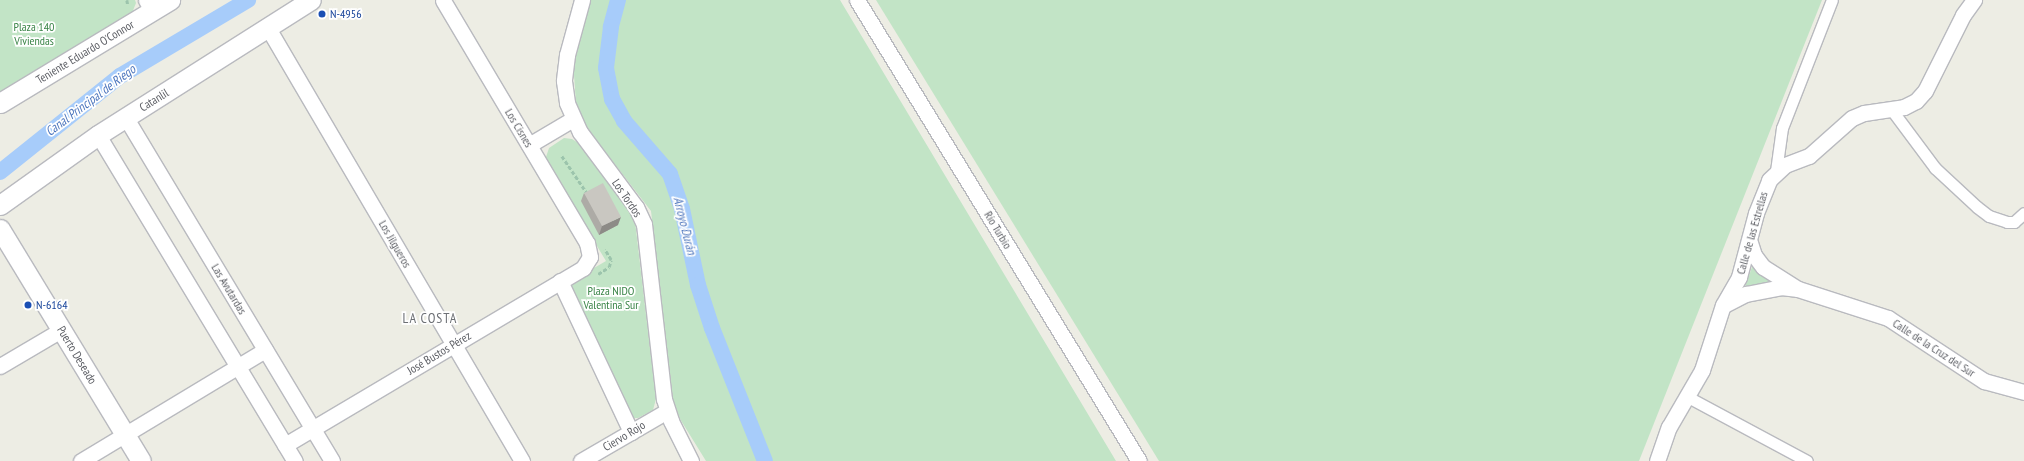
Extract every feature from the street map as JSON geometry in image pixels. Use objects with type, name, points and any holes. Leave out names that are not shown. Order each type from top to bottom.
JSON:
[{"type":"street","name":"Teniente Eduardo O'Connor","points":[[0,103],[149,5],[170,0]]},
{"type":"street","name":"Catanlil","points":[[0,204],[98,135],[312,0]]},
{"type":"street","name":"Los Cisnes","points":[[443,0],[587,243],[590,257]]},
{"type":"street","name":"Los Tordos","points":[[582,0],[565,68],[565,92],[573,119],[580,132],[636,207],[644,224],[666,411]]},
{"type":"street","name":"Río Turbio","points":[[857,0],[1139,461]]},
{"type":"street","points":[[1776,171],[1782,128],[1832,0]]},
{"type":"street","points":[[1776,171],[1809,156],[1852,118],[1864,113],[1891,109],[1916,101],[1925,91],[1963,15],[1974,0]]},
{"type":"street","name":"Los Jilgueros","points":[[268,28],[522,461]]},
{"type":"street","points":[[1891,109],[1935,168],[1977,207],[1989,216],[2007,222],[2019,220],[2024,213]]},
{"type":"street","name":"Las Avutardas","points":[[126,118],[332,461]]},
{"type":"street","points":[[529,145],[573,119]]},
{"type":"street","points":[[98,135],[295,461]]},
{"type":"street","name":"Calle de las Estrellas","points":[[1659,459],[1669,427],[1708,355],[1723,305],[1739,278],[1750,243],[1761,196],[1776,171]]},
{"type":"street","name":"Puerto Deseado","points":[[0,229],[141,461]]},
{"type":"street","name":"Calle de la Cruz del Sur","points":[[1750,243],[1754,255],[1763,267],[1798,289],[1888,318],[1984,381],[2024,392]]},
{"type":"street","name":"José Bustos Pérez","points":[[285,445],[583,268],[590,257]]},
{"type":"street","points":[[560,281],[631,432]]},
{"type":"street","name":"Calle de la Cruz del Sur","points":[[1723,305],[1746,294],[1781,288],[1798,289]]},
{"type":"street","points":[[0,366],[61,330]]},
{"type":"street","points":[[81,461],[265,350]]},
{"type":"street","points":[[1686,396],[1807,461]]},
{"type":"street","points":[[666,411],[691,461]]},
{"type":"street","name":"Ciervo Rojo","points":[[581,461],[666,411]]},
{"type":"path","points":[[562,156],[590,197]]},
{"type":"path","points":[[596,275],[609,268],[611,260],[603,247]]},
{"type":"green space","name":"Plaza 140 Viviendas","points":[[0,0],[135,0],[136,3],[132,13],[0,94]]},
{"type":"green space","points":[[589,0],[840,0],[1116,461],[706,461],[680,419],[673,399],[651,211],[583,123],[576,104],[573,60]]},
{"type":"green space","points":[[876,0],[1822,0],[1639,461],[1159,461]]},
{"type":"green space","name":"Plaza NIDO Valentina Sur","points":[[564,138],[572,139],[580,144],[628,208],[635,221],[656,399],[653,410],[638,418],[632,418],[570,286],[575,279],[606,261],[548,165],[546,157],[549,148]]},
{"type":"green space","points":[[1753,264],[1778,284],[1744,290]]},
{"type":"building","points":[[603,183],[621,217],[602,226],[584,193]]},
{"type":"waterway","name":"Canal Principal de Riego","points":[[0,172],[120,76],[248,0]]},
{"type":"waterway","name":"Arroyo Durán","points":[[618,0],[611,27],[606,68],[612,99],[624,121],[670,174],[682,209],[698,285],[712,328],[765,461]]},
{"type":"place","name":"N-4956","points":[[322,14]]},
{"type":"place","name":"N-6164","points":[[28,305]]},
{"type":"district","name":"LA COSTA","points":[[430,318]]}]
